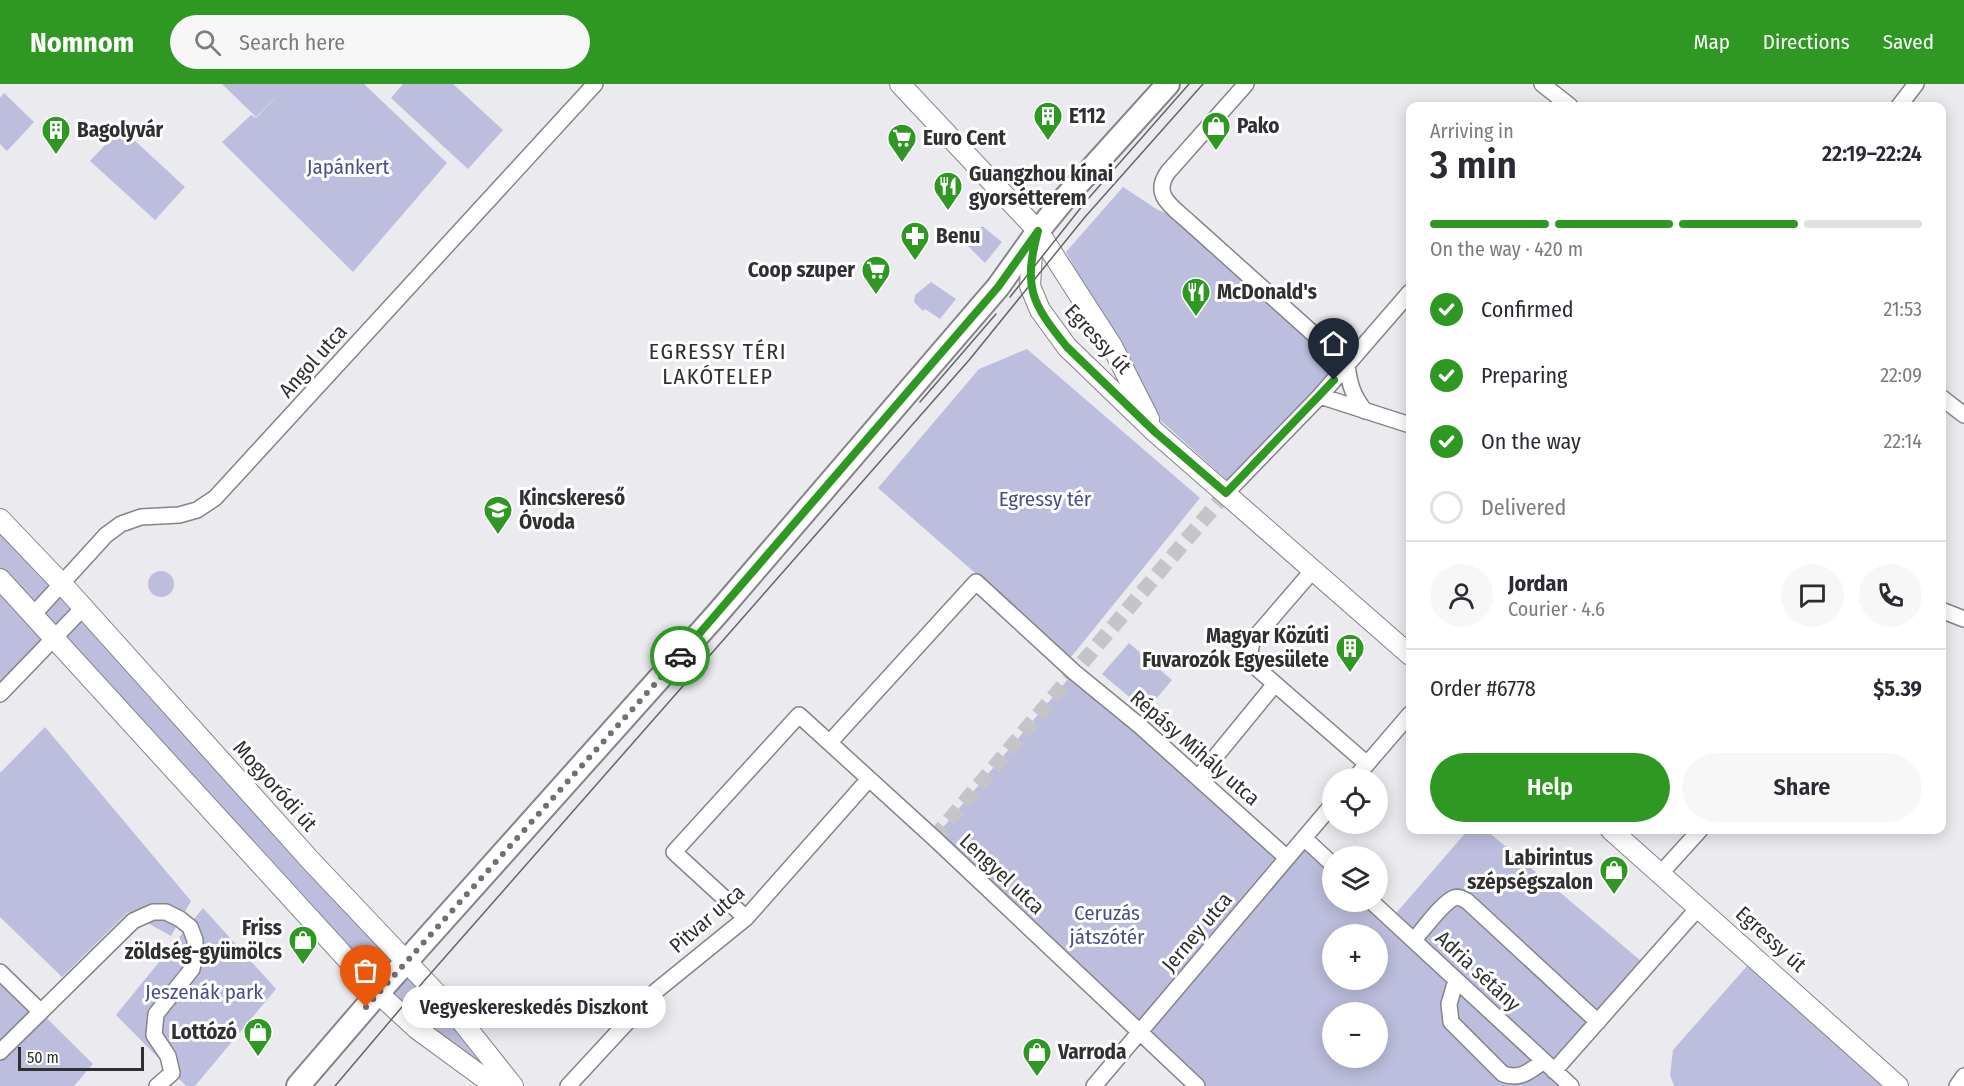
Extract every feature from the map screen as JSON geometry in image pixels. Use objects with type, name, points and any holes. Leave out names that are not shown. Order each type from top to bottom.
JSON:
[{"type":"main road","points":[[298,1086],[378,993],[717,614],[998,287],[1065,198],[1168,84]]},
{"type":"street","name":"Angol utca","points":[[33,615],[63,585],[106,535],[121,524],[141,517],[179,515],[196,510],[215,498],[595,84]]},
{"type":"street","name":"Egressy út","points":[[900,84],[1038,231],[1112,346],[1155,432]]},
{"type":"street","points":[[1246,84],[1163,179],[1160,186],[1161,194],[1347,364],[1354,398],[1365,411]]},
{"type":"street","points":[[1542,84],[1565,102]]},
{"type":"street","points":[[1902,102],[1917,84]]},
{"type":"street","name":"Egressy út","points":[[1038,231],[1032,254],[1030,286],[1040,310],[1055,333],[1155,432],[1406,651]]},
{"type":"street","points":[[1226,493],[1320,396],[1406,297]]},
{"type":"street","points":[[1090,370],[1104,374],[1113,369],[1115,358],[1112,346]]},
{"type":"street","points":[[1320,396],[1406,424]]},
{"type":"street","points":[[1946,401],[1964,414]]},
{"type":"street","name":"Mogyoródi út","points":[[0,519],[63,585],[304,853],[454,1013],[513,1086]]},
{"type":"street","points":[[1313,570],[1252,641],[1251,663],[1367,764]]},
{"type":"street","points":[[0,579],[378,993],[417,1029],[495,1086]]},
{"type":"street","name":"Répásy Mihály utca","points":[[830,742],[976,582],[1074,672],[1140,726],[1286,857]]},
{"type":"street","points":[[0,694],[83,608]]},
{"type":"street","points":[[1946,612],[1964,619]]},
{"type":"street","points":[[1198,778],[1275,684]]},
{"type":"street","name":"Lengyel utca","points":[[746,918],[674,852],[799,715],[1197,1086]]},
{"type":"street","points":[[1364,768],[1406,719]]},
{"type":"street","name":"Pitvar utca","points":[[568,1086],[656,991],[746,918],[869,779]]},
{"type":"street","name":"Jerney utca","points":[[1094,1086],[1322,817]]},
{"type":"street","name":"Egressy út","points":[[1616,834],[1898,1086]]},
{"type":"street","points":[[1661,873],[1696,834]]},
{"type":"street","points":[[1304,838],[1322,855]]},
{"type":"street","points":[[1414,940],[1452,898],[1459,897],[1467,901],[1598,1022]]},
{"type":"street","points":[[1456,980],[1449,1004],[1451,1022],[1503,1074],[1514,1078],[1549,1066],[1598,1022],[1699,907]]},
{"type":"street","points":[[0,1052],[133,921],[153,912],[166,912],[189,927],[195,940],[195,955],[192,969],[156,1014],[154,1035],[168,1056],[172,1073],[157,1086]]},
{"type":"street","name":"Adria sétány","points":[[1383,912],[1571,1086]]},
{"type":"street","points":[[0,972],[41,1012]]},
{"type":"street","points":[[1957,1086],[1964,1076]]},
{"type":"green space","name":"Japánkert","points":[[222,84],[364,84],[447,163],[353,272],[222,142],[251,115],[256,118],[279,94],[256,117]]},
{"type":"green space","points":[[403,84],[453,84],[503,130],[468,169],[391,98]]},
{"type":"green space","points":[[4,93],[34,122],[7,151],[0,144],[0,98]]},
{"type":"green space","points":[[121,128],[185,187],[155,220],[90,161]]},
{"type":"green space","points":[[1123,187],[1158,210],[1190,223],[1347,364],[1239,491],[1159,419],[1066,252]]},
{"type":"green space","points":[[982,226],[1002,242],[985,263],[966,244]]},
{"type":"green space","points":[[931,282],[956,299],[940,319],[925,309],[923,311],[914,302],[915,295]]},
{"type":"green space","name":"Egressy tér","points":[[1027,349],[1200,498],[1071,657],[878,488],[979,369]]},
{"type":"green space","points":[[0,519],[513,1086],[417,1029],[0,579]]},
{"type":"green space","points":[[161,571],[170,575],[174,584],[170,593],[161,597],[152,593],[148,584],[152,575]]},
{"type":"green space","points":[[0,589],[47,640],[0,688]]},
{"type":"green space","points":[[1129,643],[1172,680],[1146,711],[1102,674]]},
{"type":"green space","name":"Ceruzás játszótér","points":[[1074,672],[1286,857],[1304,838],[1322,855],[1322,912],[1383,912],[1391,919],[1465,834],[1491,834],[1647,966],[1555,1070],[1572,1086],[1198,1086],[934,838]]},
{"type":"green space","points":[[45,727],[191,901],[171,936],[128,912],[62,977],[0,917],[0,773]]},
{"type":"green space","name":"Jeszenák park","points":[[203,908],[276,989],[195,1086],[186,1086],[116,1015]]},
{"type":"green space","points":[[1755,957],[1898,1086],[1674,1086],[1670,1075],[1673,1050]]},
{"type":"green space","points":[[0,972],[93,1064],[74,1086],[0,1086]]},
{"type":"tunnel","points":[[934,838],[1226,493]]},
{"type":"tram line","points":[[1010,297],[1087,200],[1189,84]]},
{"type":"tram line","points":[[335,1086],[424,981],[970,359],[1085,217],[1203,84]]},
{"type":"tram line","points":[[920,402],[996,314]]},
{"type":"way so far","points":[[366,1007],[680,656]]},
{"type":"place","name":"E112","points":[[1048,142]]},
{"type":"place","name":"Pako","points":[[1216,152]]},
{"type":"place","name":"Bagolyvár","points":[[56,156]]},
{"type":"place","name":"Euro Cent","points":[[902,164]]},
{"type":"place","name":"Guangzhou kínai gyorsétterem","points":[[948,212]]},
{"type":"place","name":"Benu","points":[[915,262]]},
{"type":"place","name":"Coop szuper","points":[[876,296]]},
{"type":"place","name":"McDonald's","points":[[1196,318]]},
{"type":"place","name":"Kincskereső Óvoda","points":[[498,536]]},
{"type":"place","name":"Magyar Közúti Fuvarozók Egyesülete","points":[[1350,674]]},
{"type":"place","name":"Labirintus szépségszalon","points":[[1614,896]]},
{"type":"place","name":"Friss zöldség-gyümölcs","points":[[303,966]]},
{"type":"place","name":"Vegyeskereskedés Diszkont","points":[[366,1007]]},
{"type":"place","name":"Lottózó","points":[[258,1058]]},
{"type":"place","name":"Varroda","points":[[1037,1078]]},
{"type":"district","name":"EGRESSY TÉRI LAKÓTELEP","points":[[718,364]]},
{"type":"route","points":[[680,656],[998,287],[1038,231],[1029,271],[1030,286],[1040,310],[1055,333],[1155,432],[1226,493],[1334,380]]}]
